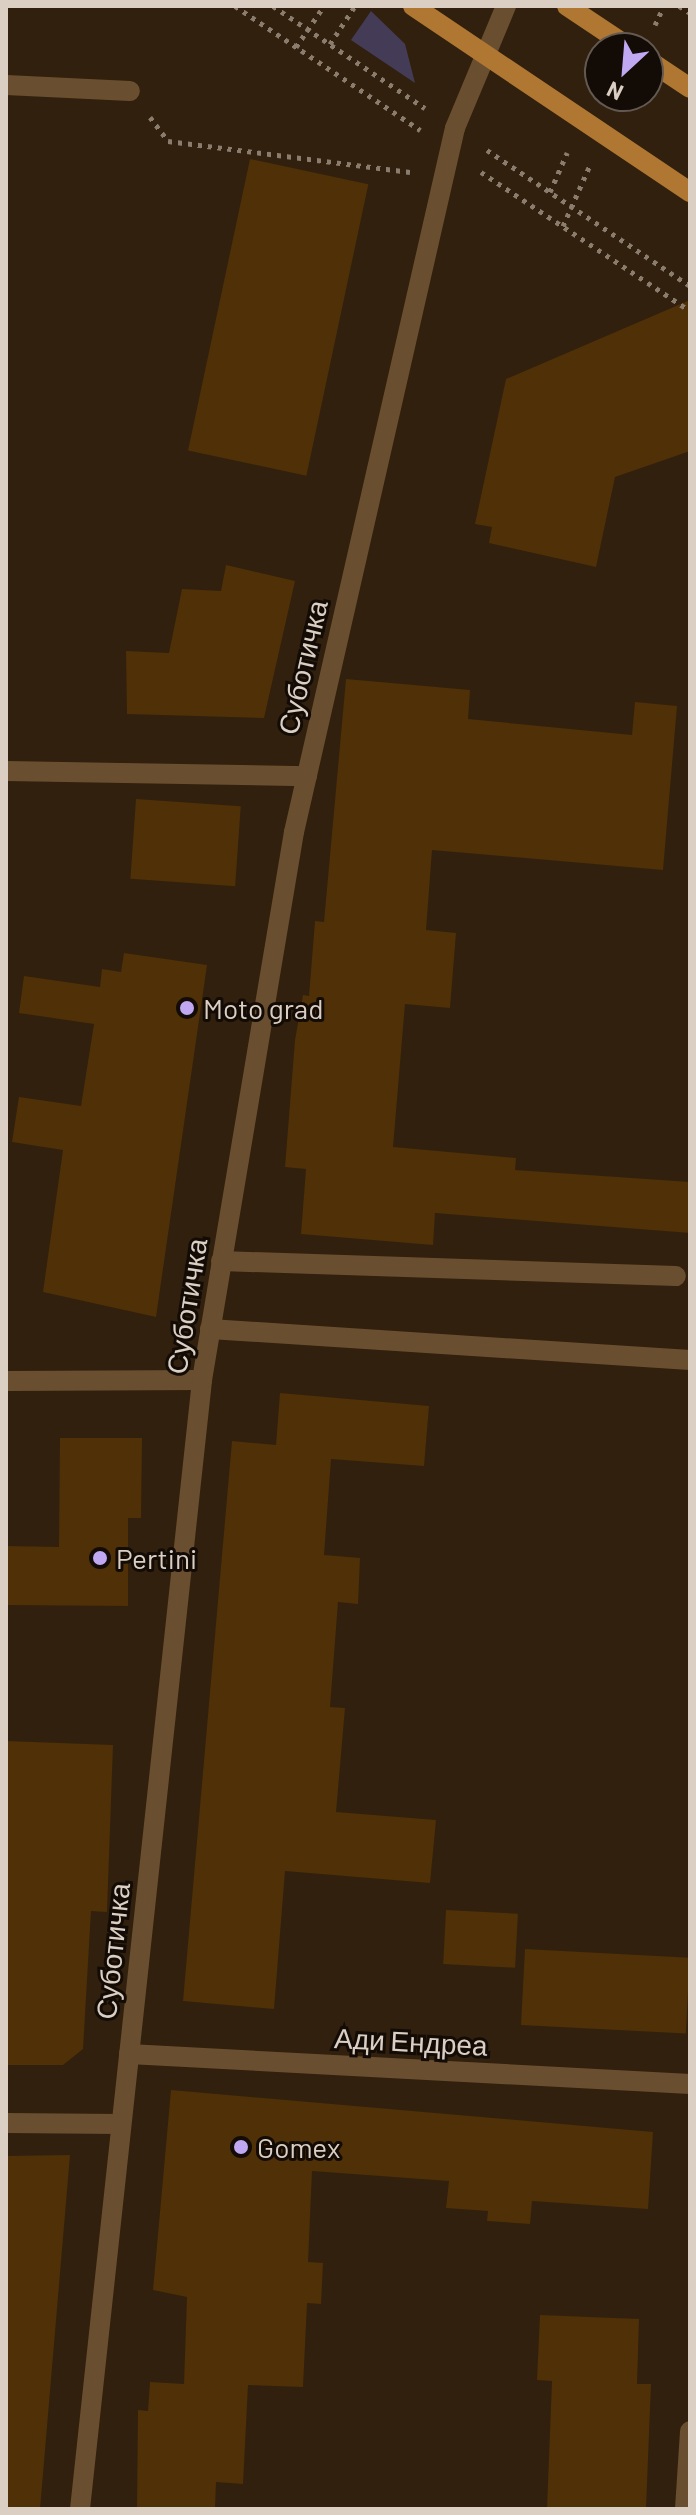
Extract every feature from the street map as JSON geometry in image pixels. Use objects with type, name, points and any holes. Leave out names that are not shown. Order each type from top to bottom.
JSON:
[{"type":"main road","points":[[413,6],[690,192]]},
{"type":"main road","points":[[567,6],[606,32]]},
{"type":"main road","points":[[664,71],[690,88]]},
{"type":"street","name":"Суботичка","points":[[80,2509],[119,2124],[202,1380],[221,1261],[307,776],[455,128],[506,6]]},
{"type":"street","points":[[6,85],[130,91]]},
{"type":"street","points":[[6,771],[307,776]]},
{"type":"street","points":[[221,1261],[676,1276]]},
{"type":"street","points":[[210,1329],[690,1360]]},
{"type":"street","points":[[6,1381],[202,1380]]},
{"type":"street","name":"Ади Ендреа","points":[[129,2054],[690,2084]]},
{"type":"street","points":[[6,2123],[119,2124]]},
{"type":"street","points":[[685,2509],[690,2431]]},
{"type":"path","points":[[296,47],[324,6]]},
{"type":"path","points":[[330,44],[355,6]]},
{"type":"path","points":[[679,6],[690,13]]},
{"type":"path","points":[[130,91],[168,141],[409,172],[450,150]]},
{"type":"shaded area","points":[[371,11],[405,44],[415,83],[351,40]]},
{"type":"building","points":[[250,159],[368,184],[306,476],[188,450]]},
{"type":"building","points":[[690,300],[690,451],[615,477],[596,567],[489,543],[492,527],[475,524],[506,379]]},
{"type":"building","points":[[226,565],[295,581],[264,718],[127,714],[126,651],[169,653],[182,589],[221,591]]},
{"type":"building","points":[[346,679],[470,690],[468,719],[632,735],[635,702],[677,706],[663,870],[432,850],[426,930],[456,933],[450,1008],[405,1004],[393,1147],[516,1158],[515,1170],[690,1182],[690,1233],[435,1213],[433,1245],[301,1234],[306,1169],[285,1167],[295,1040],[303,995],[309,996],[315,921],[324,922]]},
{"type":"building","points":[[136,799],[241,806],[235,886],[130,879]]},
{"type":"building","points":[[124,953],[207,965],[156,1317],[43,1292],[63,1150],[12,1142],[19,1097],[81,1106],[94,1024],[19,1013],[24,976],[100,987],[102,969],[121,972]]},
{"type":"building","points":[[280,1393],[429,1406],[424,1466],[331,1459],[324,1555],[360,1558],[358,1604],[338,1602],[330,1707],[345,1708],[336,1812],[436,1820],[430,1883],[285,1871],[274,2009],[183,2001],[232,1441],[276,1445]]},
{"type":"building","points":[[60,1438],[142,1438],[141,1518],[128,1518],[128,1606],[6,1605],[6,1546],[59,1547]]},
{"type":"building","points":[[6,1741],[113,1745],[107,1912],[91,1911],[83,2049],[63,2065],[6,2065]]},
{"type":"building","points":[[446,1910],[518,1914],[515,1968],[443,1964]]},
{"type":"building","points":[[525,1949],[690,1958],[686,2034],[521,2025]]},
{"type":"building","points":[[171,2090],[653,2132],[648,2209],[532,2201],[530,2224],[487,2221],[488,2211],[446,2208],[449,2181],[312,2171],[308,2262],[323,2263],[321,2304],[307,2303],[303,2387],[248,2385],[243,2484],[216,2482],[215,2509],[137,2509],[138,2410],[148,2411],[150,2382],[184,2384],[187,2297],[153,2290]]},
{"type":"building","points":[[70,2155],[40,2509],[6,2509],[6,2156]]},
{"type":"building","points":[[540,2315],[639,2319],[637,2384],[651,2384],[646,2509],[547,2509],[552,2381],[537,2380]]},
{"type":"place","name":"Moto grad","points":[[187,1008]]},
{"type":"place","name":"Pertini","points":[[100,1558]]},
{"type":"place","name":"Gomex","points":[[241,2147]]}]
